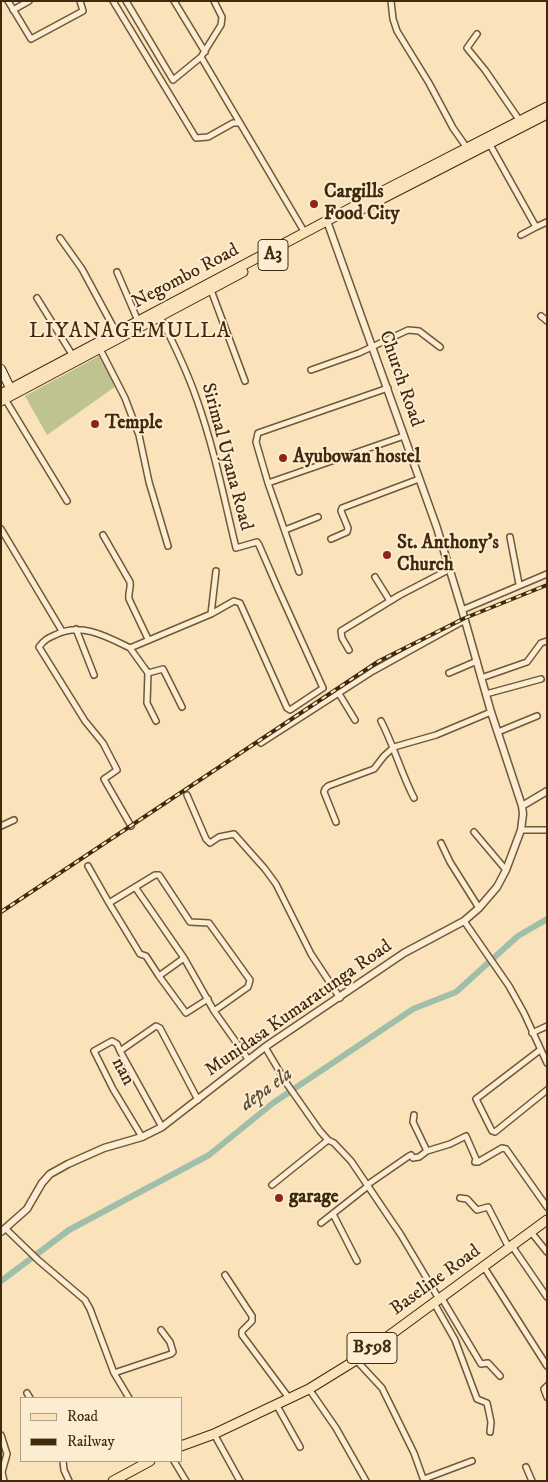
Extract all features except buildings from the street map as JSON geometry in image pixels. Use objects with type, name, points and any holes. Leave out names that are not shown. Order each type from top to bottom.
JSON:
[{"type":"main road","name":"Negombo Road","points":[[6,395],[100,349],[211,290],[328,224],[547,106]]},
{"type":"main road","name":"Negombo Road","points":[[6,395],[116,332],[305,233],[328,224],[547,114]]},
{"type":"main road","points":[[1,369],[6,395]]},
{"type":"main road","name":"Baseline Road","points":[[182,1446],[214,1434],[308,1389],[356,1360],[547,1220]]},
{"type":"main road","points":[[113,1481],[148,1462]]},
{"type":"street","points":[[8,1],[31,39],[83,11],[80,1]]},
{"type":"street","points":[[13,10],[29,1]]},
{"type":"street","points":[[113,1],[196,138],[208,136],[233,123],[239,123]]},
{"type":"street","points":[[126,1],[174,80],[205,52],[221,24],[222,17],[214,1]]},
{"type":"street","points":[[174,1],[205,52]]},
{"type":"street","points":[[392,1],[393,19],[397,31],[429,83],[453,128],[467,148]]},
{"type":"street","points":[[477,34],[467,48],[485,70],[520,121]]},
{"type":"street","points":[[200,57],[305,233]]},
{"type":"street","points":[[489,143],[536,227]]},
{"type":"street","points":[[521,235],[547,222]]},
{"type":"street","name":"Church Road","points":[[328,224],[388,388],[450,569],[491,712],[522,806]]},
{"type":"street","points":[[60,238],[82,269],[116,332]]},
{"type":"street","points":[[117,272],[138,321]]},
{"type":"street","points":[[211,290],[245,381]]},
{"type":"street","points":[[37,298],[73,356]]},
{"type":"street","name":"Sirimal Uyana Road","points":[[160,316],[198,402],[215,460],[236,548],[257,542],[259,545],[323,688],[290,710],[287,708],[240,603],[234,601],[211,614]]},
{"type":"street","points":[[541,316],[547,321]]},
{"type":"street","points":[[312,370],[359,353],[403,331],[414,329],[440,347]]},
{"type":"street","points":[[100,349],[126,398],[139,435],[148,482],[168,546]]},
{"type":"street","points":[[299,572],[268,483],[256,442],[258,433],[388,388]]},
{"type":"street","points":[[6,395],[67,501]]},
{"type":"street","points":[[268,483],[404,436]]},
{"type":"street","points":[[331,539],[347,532],[348,528],[341,511],[342,508],[419,479]]},
{"type":"street","points":[[285,530],[318,518]]},
{"type":"street","points":[[1,529],[62,631]]},
{"type":"street","points":[[103,535],[130,582],[129,599],[148,639]]},
{"type":"street","points":[[510,537],[519,584]]},
{"type":"street","points":[[349,650],[342,638],[341,631],[390,601],[450,569]]},
{"type":"street","points":[[130,648],[211,614],[216,570]]},
{"type":"street","points":[[462,610],[519,584],[547,574]]},
{"type":"street","points":[[375,577],[390,601]]},
{"type":"street","points":[[261,743],[372,671],[465,620]]},
{"type":"street","points":[[76,629],[94,675]]},
{"type":"street","points":[[131,826],[104,779],[118,770],[103,743],[85,721],[39,647],[44,640],[62,631],[82,629],[106,636],[130,648],[148,673],[147,703],[156,720]]},
{"type":"street","points":[[481,678],[527,662],[544,642]]},
{"type":"street","points":[[449,673],[477,662]]},
{"type":"street","points":[[148,673],[163,669],[182,707]]},
{"type":"street","points":[[486,694],[541,679]]},
{"type":"street","points":[[338,692],[355,720]]},
{"type":"street","points":[[336,822],[324,792],[325,789],[374,769],[394,747],[436,735],[491,712]]},
{"type":"street","points":[[498,732],[538,716]]},
{"type":"street","points":[[381,721],[394,747],[399,765],[414,798]]},
{"type":"street","points":[[522,806],[547,791]]},
{"type":"street","points":[[187,795],[210,843],[219,837],[234,834],[265,869],[276,884],[311,954],[340,998]]},
{"type":"street","name":"Munidasa Kumaratunga Road","points":[[3,1229],[27,1209],[42,1183],[50,1174],[104,1148],[142,1137],[162,1127],[265,1047],[404,953],[464,921],[479,908],[497,887],[506,870],[521,830],[522,806]]},
{"type":"street","points":[[1,826],[14,820]]},
{"type":"street","points":[[521,830],[547,830]]},
{"type":"street","points":[[474,832],[506,870]]},
{"type":"street","points":[[441,843],[450,862],[479,908]]},
{"type":"street","points":[[88,866],[108,903],[140,954],[146,956],[186,1013],[208,999]]},
{"type":"street","points":[[108,903],[155,875],[159,875],[190,922],[209,923],[250,980],[248,987],[214,1011]]},
{"type":"street","points":[[135,886],[184,958],[214,1011],[248,1059]]},
{"type":"street","points":[[464,921],[520,1006],[547,1063]]},
{"type":"street","points":[[159,976],[184,958]]},
{"type":"street","points":[[162,1127],[120,1050],[156,1026],[160,1028],[198,1100]]},
{"type":"street","points":[[532,1033],[547,1026]]},
{"type":"street","name":"nan","points":[[120,1050],[118,1044],[112,1041],[94,1051],[113,1089],[142,1137]]},
{"type":"street","points":[[265,1047],[287,1084],[320,1132],[334,1143],[351,1161],[401,1235],[438,1299],[481,1364],[488,1363],[500,1376]]},
{"type":"street","points":[[540,1050],[476,1099],[492,1131],[495,1132],[547,1090]]},
{"type":"street","points":[[414,1115],[413,1122],[427,1150]]},
{"type":"street","points":[[321,1223],[367,1186],[409,1156],[411,1155],[413,1158],[419,1157],[427,1150],[450,1144],[466,1136],[476,1159],[475,1162],[502,1148],[506,1149],[547,1207]]},
{"type":"street","points":[[272,1185],[328,1140]]},
{"type":"street","points":[[460,1198],[467,1199],[477,1210],[488,1207],[511,1247],[547,1297]]},
{"type":"street","points":[[333,1214],[357,1261]]},
{"type":"street","points":[[3,1229],[85,1300],[114,1373],[128,1397]]},
{"type":"street","points":[[531,1232],[547,1252]]},
{"type":"street","points":[[484,1266],[547,1366]]},
{"type":"street","points":[[225,1275],[252,1316],[252,1321],[242,1331],[242,1335],[289,1398]]},
{"type":"street","points":[[438,1299],[477,1399],[488,1403],[491,1422],[490,1432]]},
{"type":"street","points":[[114,1373],[171,1354],[173,1352],[170,1342],[161,1330]]},
{"type":"street","points":[[356,1360],[382,1388],[414,1453],[424,1480],[472,1461]]},
{"type":"street","points":[[547,1386],[544,1389],[547,1397]]},
{"type":"street","points":[[308,1389],[336,1428],[365,1481]]},
{"type":"street","points":[[276,1404],[300,1447]]},
{"type":"street","points":[[214,1434],[240,1481]]},
{"type":"street","points":[[1,1435],[7,1454],[2,1472],[4,1481]]},
{"type":"street","points":[[63,1462],[64,1470],[69,1481]]},
{"type":"street","points":[[175,1462],[186,1481]]},
{"type":"street","points":[[526,1468],[532,1481]]},
{"type":"green space","points":[[99,356],[116,386],[47,435],[25,396]]},
{"type":"waterway","name":"depa ela","points":[[1,1281],[69,1230],[209,1155],[273,1103],[413,1009],[456,992],[518,936],[547,919]]},
{"type":"railway","points":[[1,912],[379,661],[465,618],[547,585]]},
{"type":"place","name":"Cargills Food City","points":[[314,204]]},
{"type":"place","name":"Temple","points":[[95,424]]},
{"type":"place","name":"Ayubowan hostel","points":[[283,458]]},
{"type":"place","name":"St. Anthony's Church","points":[[387,555]]},
{"type":"place","name":"garage","points":[[279,1198]]},
{"type":"district","name":"LIYANAGEMULLA","points":[[130,333]]}]
